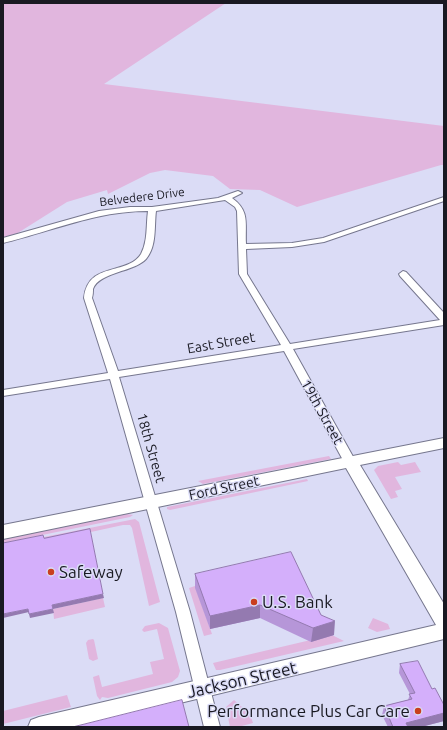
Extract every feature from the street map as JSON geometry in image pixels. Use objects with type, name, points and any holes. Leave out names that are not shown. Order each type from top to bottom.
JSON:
[{"type":"main road","name":"Ford Street","points":[[3,532],[444,443]]},
{"type":"main road","name":"19th Street","points":[[350,462],[444,621]]},
{"type":"main road","name":"Jackson Street","points":[[39,727],[444,631]]},
{"type":"street","name":"Belvedere Drive","points":[[3,241],[100,213],[130,209],[152,209],[219,200],[238,193]]},
{"type":"street","name":"19th Street","points":[[227,198],[238,206],[241,211],[243,274],[286,346],[350,462]]},
{"type":"street","points":[[243,247],[292,245],[324,240],[444,199]]},
{"type":"street","name":"18th Street","points":[[152,209],[148,243],[144,256],[129,266],[99,278],[90,286],[87,294],[114,376],[183,612],[212,727]]},
{"type":"street","points":[[403,274],[444,320]]},
{"type":"street","name":"East Street","points":[[3,393],[114,376],[444,320]]},
{"type":"shaded area","points":[[3,3],[226,3],[104,84],[444,126],[444,165],[297,207],[260,190],[230,189],[213,176],[165,170],[150,173],[108,194],[107,190],[67,202],[13,236],[3,238]]},
{"type":"shaded area","points":[[329,456],[331,459],[203,484],[198,481]]},
{"type":"shaded area","points":[[398,462],[401,465],[415,462],[421,472],[395,477],[402,489],[395,491],[398,497],[391,499],[374,470],[378,466]]},
{"type":"shaded area","points":[[307,479],[308,481],[170,510],[167,509],[167,507]]},
{"type":"shaded area","points":[[127,514],[133,515],[130,517],[3,543],[3,539]]},
{"type":"shaded area","points":[[135,519],[139,522],[160,602],[149,606],[132,528],[130,525],[123,525],[45,542],[44,537]]},
{"type":"shaded area","points":[[195,586],[212,634],[204,636],[189,588]]},
{"type":"shaded area","points":[[103,598],[105,607],[54,619],[53,609]]},
{"type":"shaded area","points":[[373,618],[388,624],[390,629],[377,632],[368,628]]},
{"type":"shaded area","points":[[159,623],[168,628],[180,671],[178,677],[172,682],[108,698],[102,697],[100,700],[97,696],[93,677],[99,675],[102,687],[153,674],[150,662],[164,659],[157,629],[144,632],[142,630],[145,626]]},
{"type":"shaded area","points":[[332,635],[344,641],[220,670],[216,670],[213,663]]},
{"type":"shaded area","points":[[93,639],[98,659],[93,661],[89,659],[86,643],[88,640]]},
{"type":"shaded area","points":[[67,695],[71,707],[3,724],[3,711]]},
{"type":"shaded area","points":[[234,700],[250,714],[253,723],[238,727],[230,727],[226,707]]},
{"type":"building","name":"Safeway","points":[[90,529],[103,594],[52,605],[53,609],[29,614],[28,609],[3,614],[3,543],[43,535],[44,538]]},
{"type":"building","name":"U.S. Bank","points":[[291,552],[321,615],[335,621],[313,628],[260,605],[210,616],[195,574]]},
{"type":"building","points":[[418,661],[432,689],[435,688],[444,705],[444,713],[406,723],[408,727],[393,727],[384,706],[412,699],[409,694],[415,693],[400,664]]},
{"type":"building","points":[[182,700],[189,727],[73,727]]},
{"type":"place","name":"Safeway","points":[[51,572]]},
{"type":"place","name":"U.S. Bank","points":[[254,602]]},
{"type":"place","name":"Performance Plus Car Care","points":[[418,711]]}]
